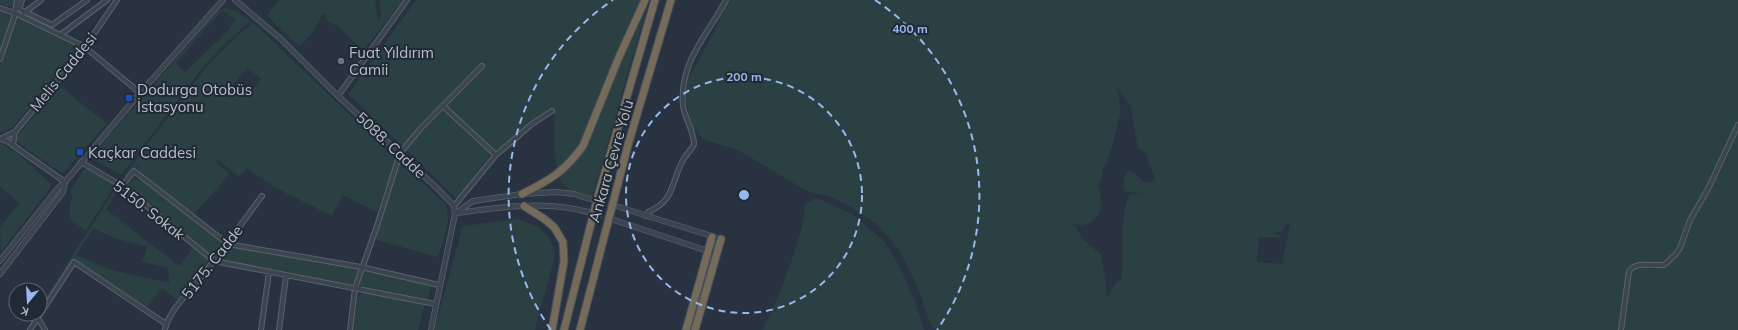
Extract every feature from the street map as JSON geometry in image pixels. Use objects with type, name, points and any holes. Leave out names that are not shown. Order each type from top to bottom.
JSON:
[{"type":"highway","points":[[522,194],[548,181],[574,157],[583,146],[619,57],[645,0]]},
{"type":"highway","name":"Ankara Çevre Yolu","points":[[564,330],[598,196],[655,0]]},
{"type":"highway","name":"Ankara Çevre Yolu","points":[[581,330],[585,308],[628,145],[671,0]]},
{"type":"highway","points":[[524,206],[554,227],[563,242],[564,261],[552,330]]},
{"type":"highway","points":[[686,330],[712,237]]},
{"type":"highway","points":[[695,330],[721,239]]},
{"type":"street","points":[[0,59],[14,18],[17,0]]},
{"type":"street","points":[[22,0],[19,9],[24,14],[60,35],[85,47],[140,93]]},
{"type":"street","points":[[24,14],[41,0]]},
{"type":"street","points":[[0,8],[14,13],[24,14],[52,25],[87,0]]},
{"type":"street","points":[[60,35],[107,0]]},
{"type":"street","name":"Melis Caddesi","points":[[15,132],[85,47],[117,0]]},
{"type":"street","points":[[0,261],[58,188],[65,182],[140,93],[223,0]]},
{"type":"street","name":"5088. Cadde","points":[[235,0],[281,39],[338,96],[400,153],[454,206]]},
{"type":"street","points":[[338,96],[408,0]]},
{"type":"street","points":[[646,216],[648,212],[657,208],[664,202],[670,193],[683,158],[692,148],[694,140],[687,122],[683,105],[686,72],[690,59],[726,0]]},
{"type":"street","points":[[350,330],[354,288],[377,226],[400,153],[421,128],[482,66]]},
{"type":"street","points":[[443,106],[496,155]]},
{"type":"street","points":[[431,330],[435,304],[455,214],[454,206],[496,155],[532,124],[552,111]]},
{"type":"street","points":[[1621,330],[1629,272],[1634,267],[1641,265],[1664,265],[1675,255],[1684,240],[1690,220],[1708,189],[1738,125]]},
{"type":"street","points":[[0,139],[15,132]]},
{"type":"street","points":[[13,146],[15,132]]},
{"type":"street","points":[[0,139],[7,141],[65,182]]},
{"type":"street","name":"5150. Sokak","points":[[81,162],[122,186],[214,261]]},
{"type":"street","points":[[122,186],[134,171],[228,244],[361,267],[439,285]]},
{"type":"street","points":[[0,274],[64,192],[65,182]]},
{"type":"street","points":[[455,214],[473,201],[522,194],[556,192],[574,194],[590,199]]},
{"type":"street","name":"5175. Cadde","points":[[164,330],[166,324],[184,297],[228,244],[262,196]]},
{"type":"street","points":[[455,214],[524,206],[550,205],[570,207],[588,212]]},
{"type":"street","points":[[619,207],[721,239]]},
{"type":"street","points":[[614,220],[717,254]]},
{"type":"street","points":[[214,261],[435,304]]},
{"type":"street","points":[[48,302],[74,262],[166,324]]},
{"type":"street","points":[[261,330],[269,272]]},
{"type":"street","points":[[279,330],[286,276]]},
{"type":"green space","points":[[0,0],[15,0],[12,7],[0,4]]},
{"type":"green space","points":[[279,0],[375,0],[378,22],[381,17],[380,0],[403,0],[365,48],[360,48],[340,28],[325,19],[326,16],[322,14],[313,32],[299,46],[267,16]]},
{"type":"green space","points":[[416,0],[649,0],[592,197],[571,190],[564,184],[559,176],[555,154],[554,110],[548,111],[490,155],[459,198],[456,198],[348,94]]},
{"type":"green space","points":[[729,0],[1738,0],[1738,330],[937,330],[939,329],[934,329],[930,324],[919,291],[904,259],[893,242],[875,223],[844,203],[830,197],[807,191],[738,150],[705,140],[692,127],[685,92],[689,77],[712,36]],"holes":[[[1117,87],[1131,106],[1138,148],[1145,153],[1155,177],[1151,183],[1145,182],[1129,171],[1124,177],[1123,190],[1127,192],[1145,194],[1130,194],[1126,204],[1123,225],[1121,279],[1116,282],[1107,298],[1101,255],[1082,238],[1076,227],[1071,224],[1088,224],[1098,215],[1101,201],[1098,185],[1102,180],[1102,171],[1109,157],[1121,112]],[[1287,223],[1290,223],[1282,264],[1257,262],[1259,237],[1281,237],[1280,235],[1273,234],[1282,231]]]},
{"type":"green space","points":[[225,8],[235,10],[259,28],[393,156],[395,161],[377,212],[343,195],[332,216],[274,187],[247,168],[239,177],[217,159],[217,163],[230,174],[194,214],[138,173],[139,165],[127,177],[124,175],[207,66],[240,33],[251,25],[249,22],[204,66],[121,175],[100,163],[92,156],[217,11]],"holes":[[[222,10],[235,20],[225,34],[185,72],[176,63]],[[248,68],[261,79],[246,98],[232,85]]]},
{"type":"green space","points":[[0,12],[9,15],[12,18],[0,53]]},
{"type":"green space","points":[[21,19],[78,48],[13,127],[0,133],[0,65],[15,20]]},
{"type":"green space","points":[[59,85],[107,124],[65,171],[61,173],[16,141],[17,137]]},
{"type":"green space","points":[[0,143],[18,153],[51,184],[50,188],[1,252],[0,227],[19,203],[0,187]]},
{"type":"green space","points":[[398,162],[404,165],[445,204],[448,223],[438,257],[373,239]]},
{"type":"green space","points":[[84,169],[91,170],[120,187],[106,209],[179,266],[194,247],[209,259],[178,301],[162,288],[146,309],[72,260],[48,298],[48,294],[114,191],[112,189],[86,231],[70,219],[70,204],[73,196],[70,192]],"holes":[[[93,229],[115,238],[147,247],[142,262],[168,268],[169,283],[111,270],[76,255]]]},
{"type":"green space","points":[[132,180],[143,180],[224,244],[224,246],[214,256],[210,256],[125,187]]},
{"type":"green space","points":[[817,198],[852,214],[885,242],[902,271],[916,304],[924,330],[763,330],[795,252],[806,203]]},
{"type":"green space","points":[[517,219],[531,224],[543,231],[551,241],[555,256],[535,330],[434,330],[463,226]]},
{"type":"green space","points":[[231,246],[359,269],[355,281],[350,285],[221,261],[219,258]]},
{"type":"green space","points":[[366,270],[432,284],[428,299],[425,300],[361,288],[359,283],[362,272]]},
{"type":"green space","points":[[363,293],[425,304],[418,330],[353,330],[357,299],[359,295]]},
{"type":"tunnel","points":[[595,201],[619,207]]},
{"type":"tunnel","points":[[592,213],[611,219]]},
{"type":"place","name":"Fuat Yıldırım Camii","points":[[341,61]]},
{"type":"place","name":"Dodurga Otobüs İstasyonu","points":[[129,98]]},
{"type":"place","name":"Kaçkar Caddesi","points":[[80,152]]}]
